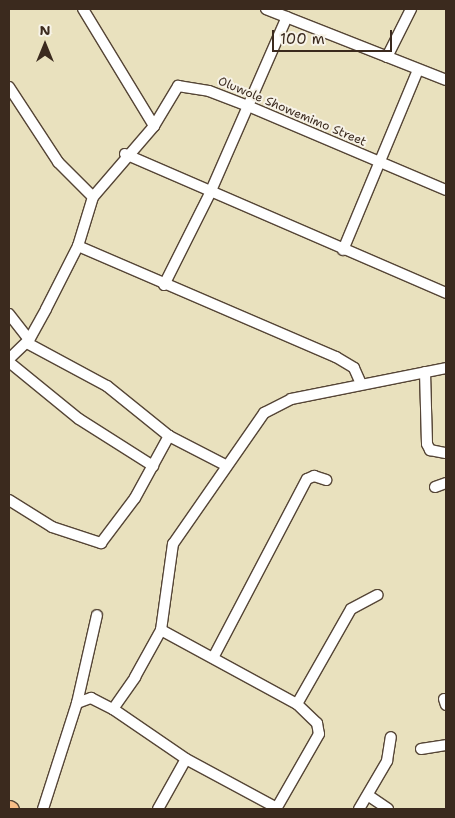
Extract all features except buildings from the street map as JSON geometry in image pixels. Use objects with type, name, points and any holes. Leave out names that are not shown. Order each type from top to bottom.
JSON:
[{"type":"street","points":[[82,9],[154,126]]},
{"type":"street","points":[[266,9],[446,80]]},
{"type":"street","points":[[387,57],[411,9]]},
{"type":"street","points":[[164,285],[210,193],[287,17]]},
{"type":"street","points":[[343,250],[418,70]]},
{"type":"street","name":"Oluwole Showemimo Street","points":[[9,361],[28,342],[78,246],[93,197],[125,154],[154,126],[174,90],[182,84],[248,106],[446,190]]},
{"type":"street","points":[[9,87],[58,162],[93,197]]},
{"type":"street","points":[[125,154],[210,193],[446,293]]},
{"type":"street","points":[[78,246],[164,285],[336,357],[354,368],[361,384]]},
{"type":"street","points":[[9,314],[28,342],[107,386],[169,436],[227,466]]},
{"type":"street","points":[[9,361],[79,419],[152,466]]},
{"type":"street","points":[[113,709],[161,630],[170,552],[227,466],[271,408],[291,399],[446,368]]},
{"type":"street","points":[[425,372],[427,444],[430,450],[446,453]]},
{"type":"street","points":[[9,500],[52,527],[102,543],[152,466],[169,436]]},
{"type":"street","points":[[214,656],[307,480],[314,476],[326,480]]},
{"type":"street","points":[[435,488],[446,483]]},
{"type":"street","points":[[297,704],[351,609],[377,595]]},
{"type":"street","points":[[43,809],[77,703],[97,615]]},
{"type":"street","points":[[77,703],[91,698],[113,709],[186,759],[276,809],[320,728],[297,704],[214,656],[161,630]]},
{"type":"street","points":[[359,809],[369,796],[387,761],[391,737]]},
{"type":"street","points":[[421,749],[446,746]]},
{"type":"street","points":[[158,809],[186,759]]},
{"type":"street","points":[[369,796],[388,809]]}]
